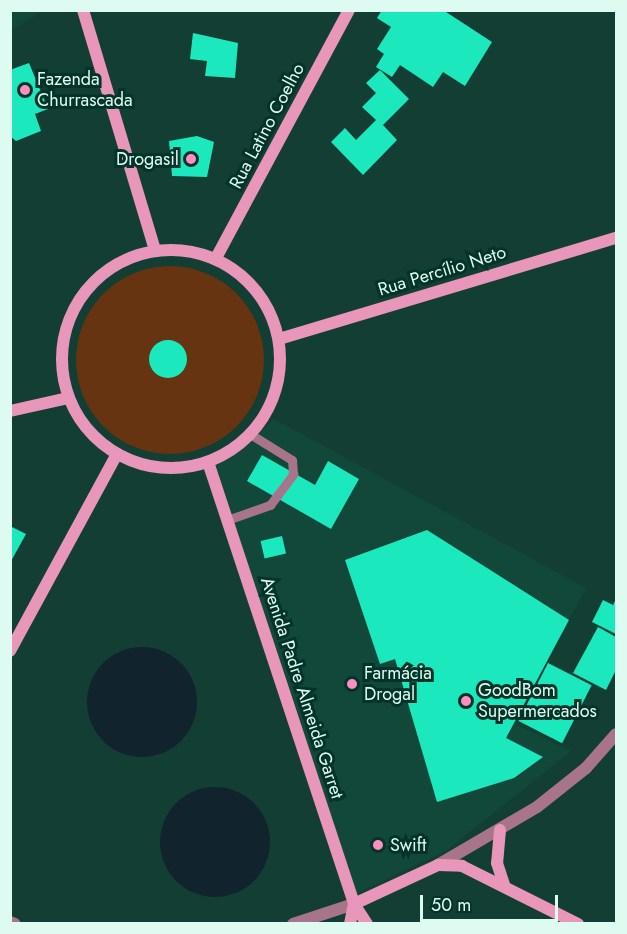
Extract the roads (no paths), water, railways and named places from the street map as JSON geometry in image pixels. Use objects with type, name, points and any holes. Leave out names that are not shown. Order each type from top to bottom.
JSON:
[{"type":"main road","points":[[83,10],[155,250]]},
{"type":"main road","name":"Rua Latino Coelho","points":[[216,258],[349,10]]},
{"type":"main road","name":"Rua Percílio Neto","points":[[279,339],[616,238]]},
{"type":"main road","points":[[155,250],[216,258],[264,300],[279,339],[275,390],[250,434],[208,462],[161,468],[117,454],[87,430],[68,398],[62,361],[70,316],[104,272],[155,250]]},
{"type":"main road","points":[[10,411],[68,398]]},
{"type":"main road","points":[[10,651],[117,454]]},
{"type":"main road","name":"Avenida Padre Almeida Garret","points":[[208,462],[354,904],[367,924]]},
{"type":"main road","points":[[500,830],[496,863],[504,884]]},
{"type":"main road","points":[[350,924],[354,904],[438,864],[462,866],[504,884],[578,924]]},
{"type":"street","points":[[438,864],[500,830],[586,768],[616,734]]},
{"type":"street","points":[[293,924],[354,904]]},
{"type":"street","points":[[10,922],[15,924]]},
{"type":"lane","points":[[227,520],[270,505],[293,474],[287,455],[250,434]]},
{"type":"water","points":[[142,647],[163,652],[181,663],[192,681],[197,702],[192,723],[181,741],[163,752],[142,757],[121,752],[103,741],[92,723],[87,702],[92,681],[103,663],[121,652]]},
{"type":"water","points":[[215,787],[236,792],[254,803],[265,821],[270,842],[265,863],[254,881],[236,892],[215,897],[194,892],[176,881],[165,863],[160,842],[165,821],[176,803],[194,792]]},
{"type":"place","name":"Fazenda Churrascada","points":[[25,90]]},
{"type":"place","name":"Drogasil","points":[[191,159]]},
{"type":"place","name":"Farmácia Drogal","points":[[352,684]]},
{"type":"place","name":"GoodBom Supermercados","points":[[466,701]]},
{"type":"place","name":"Swift","points":[[378,845]]}]
